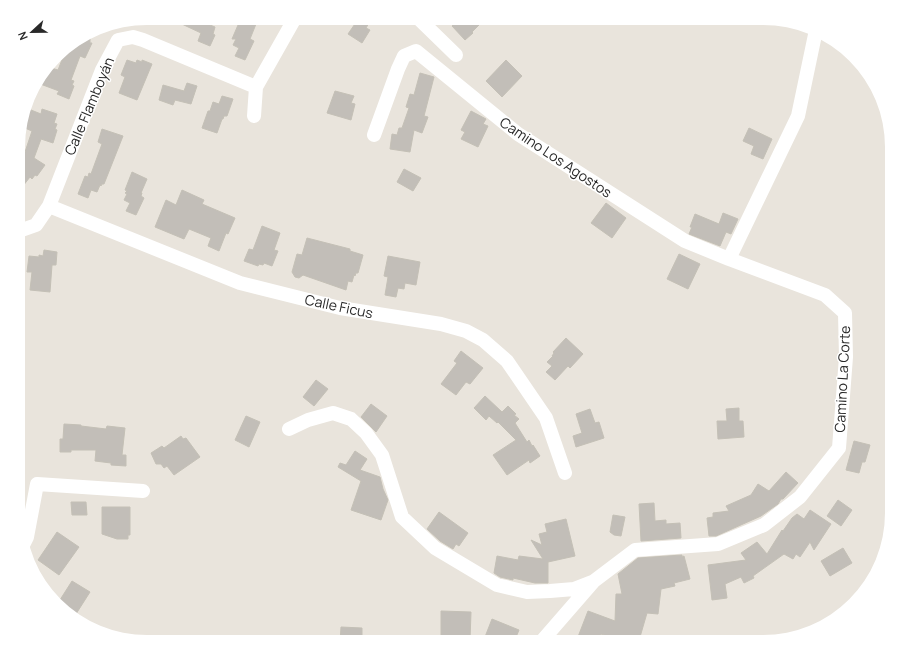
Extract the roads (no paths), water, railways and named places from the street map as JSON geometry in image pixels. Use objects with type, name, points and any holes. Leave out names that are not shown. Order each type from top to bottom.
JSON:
[{"type":"street","points":[[254,116],[256,87],[291,25]]},
{"type":"street","points":[[425,25],[456,55]]},
{"type":"street","points":[[729,259],[798,116],[815,36]]},
{"type":"street","name":"Calle Flamboyán","points":[[25,229],[36,225],[49,206],[102,70],[118,40],[133,37],[143,40],[256,87]]},
{"type":"street","name":"Camino Los Agostos","points":[[374,135],[404,56],[416,52],[518,134],[685,240],[729,259]]},
{"type":"street","name":"Calle Ficus","points":[[49,206],[240,283],[340,308],[441,324],[466,331],[483,340],[507,361],[546,418],[565,473]]},
{"type":"street","name":"Camino La Corte","points":[[548,635],[594,581],[635,550],[718,544],[764,525],[800,497],[839,448],[846,357],[845,313],[825,295],[729,259]]},
{"type":"street","points":[[289,429],[308,420],[333,413],[351,418],[366,433],[382,455],[402,517],[436,548],[497,585],[527,592],[574,588],[594,581]]},
{"type":"street","points":[[27,537],[37,484],[143,491]]}]
